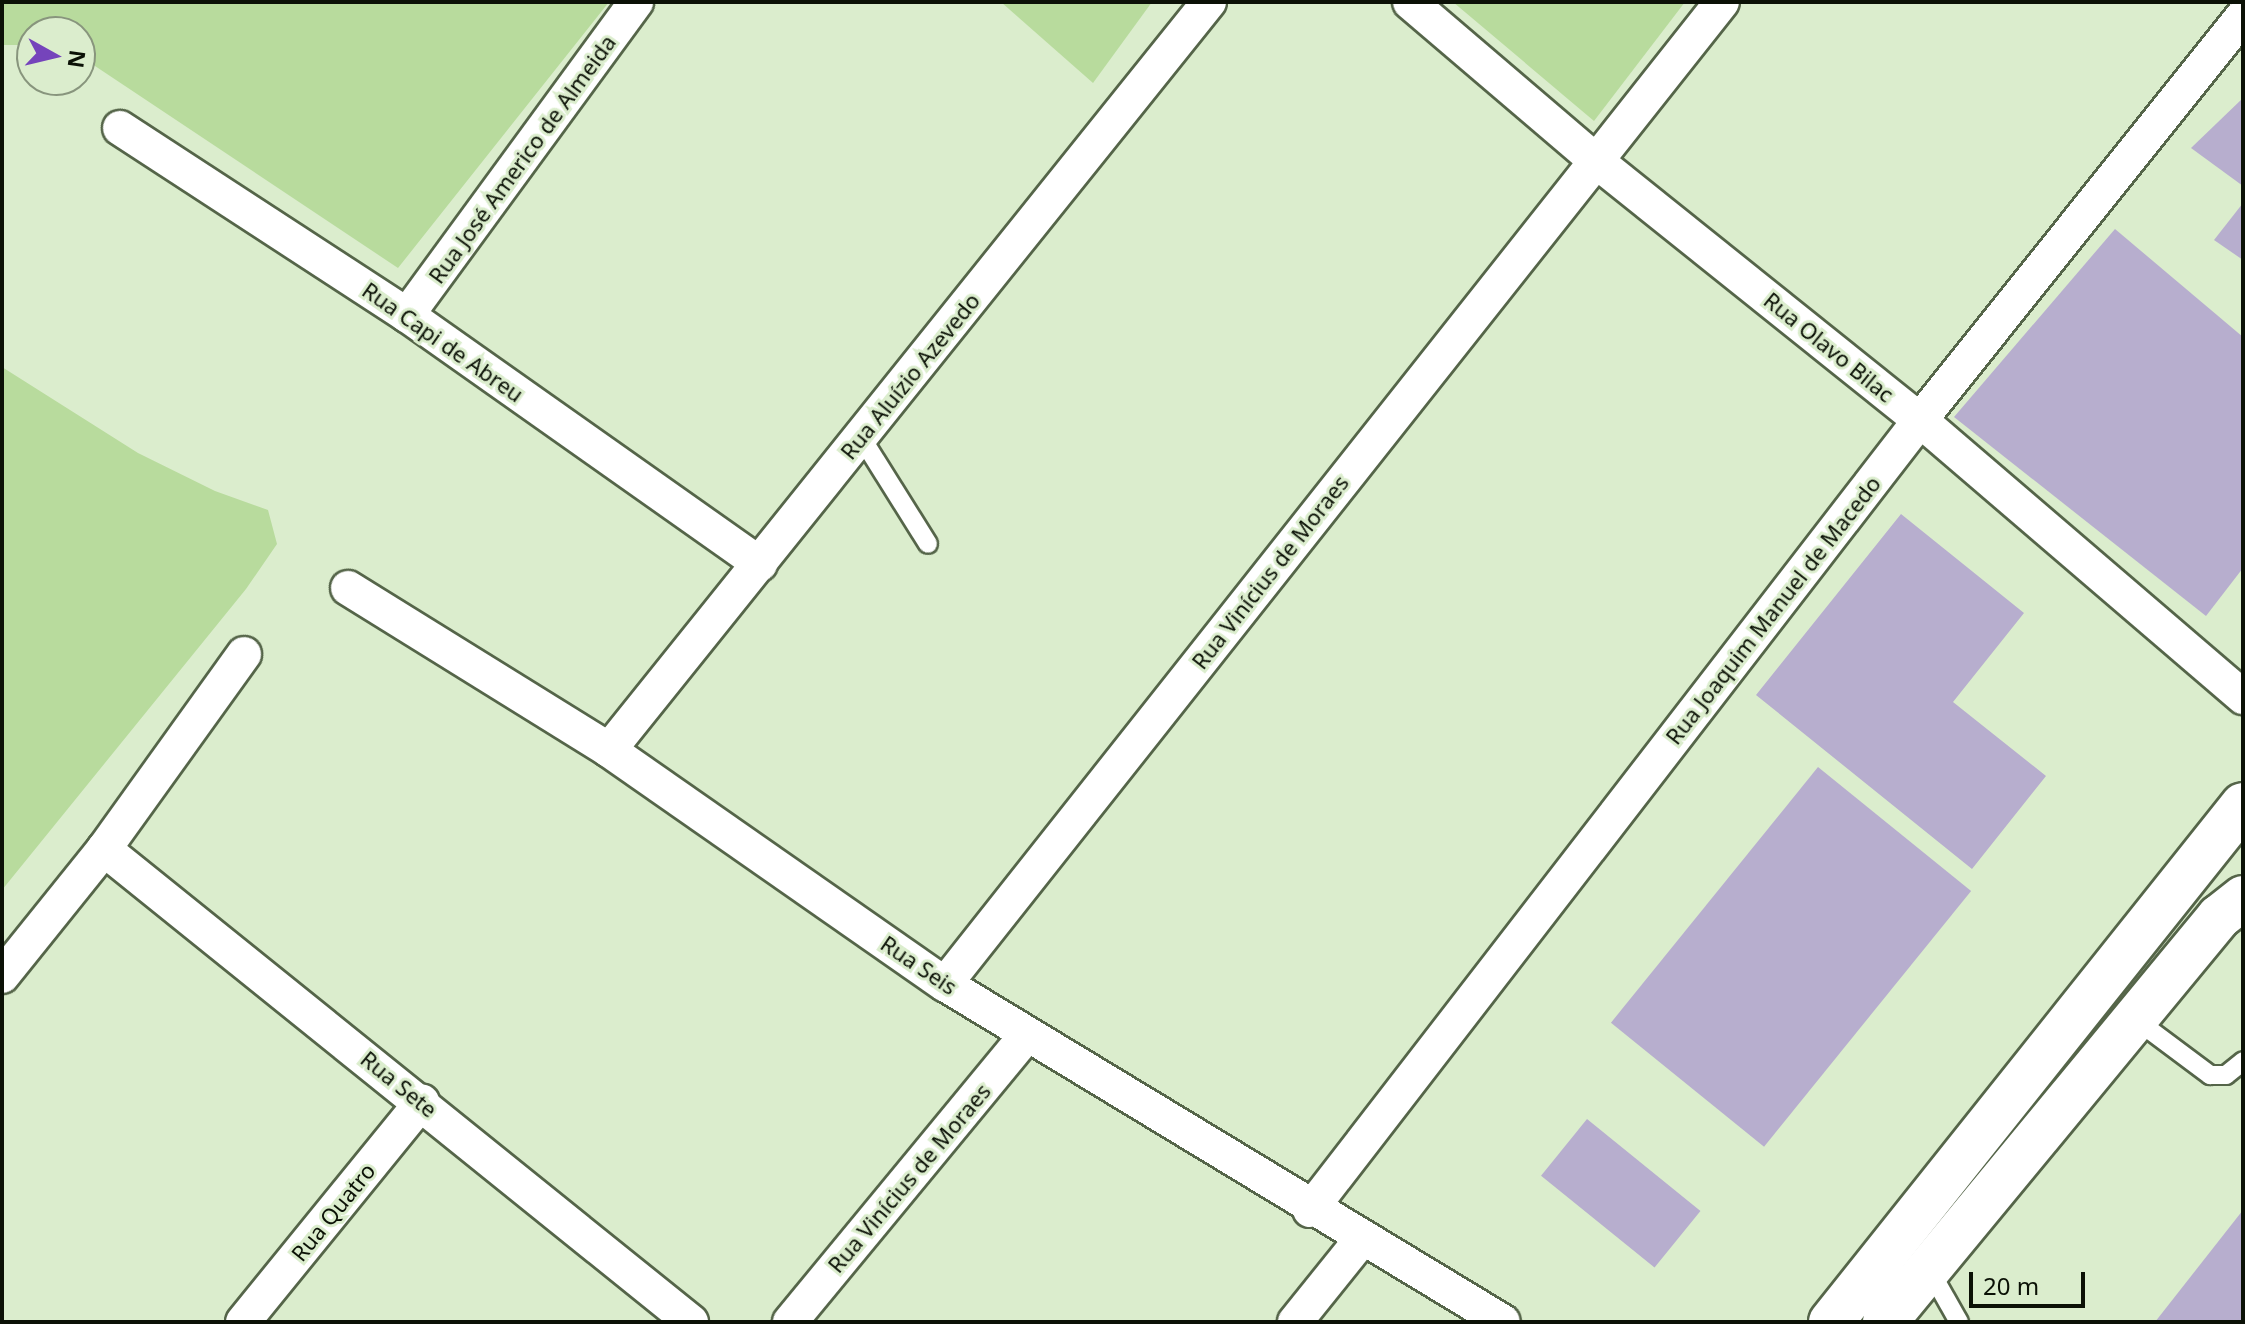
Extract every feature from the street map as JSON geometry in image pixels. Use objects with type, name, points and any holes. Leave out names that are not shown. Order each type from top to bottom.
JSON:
[{"type":"main road","points":[[1831,1322],[2243,805]]},
{"type":"main road","points":[[1885,1322],[2219,917],[2243,898]]},
{"type":"street","name":"Rua José Americo de Almeida","points":[[407,315],[636,2]]},
{"type":"street","name":"Rua Aluízio Azevedo","points":[[609,750],[1209,2]]},
{"type":"street","name":"Rua Olavo Bilac","points":[[1410,2],[1595,160],[1920,420],[2243,697]]},
{"type":"street","name":"Rua Vinícius de Moraes","points":[[945,984],[1722,2]]},
{"type":"street","name":"Rua Joaquim Manuel de Macedo","points":[[1310,1210],[1920,420],[2243,16]]},
{"type":"street","name":"Rua Capi de Abreu","points":[[120,128],[407,315],[760,564]]},
{"type":"street","name":"Rua Seis","points":[[348,588],[609,750],[945,984],[1310,1210],[1503,1322]]},
{"type":"street","points":[[2,976],[104,849],[244,654]]},
{"type":"street","name":"Rua Sete","points":[[104,849],[422,1102],[691,1322]]},
{"type":"street","name":"Rua Vinícius de Moraes","points":[[790,1322],[1027,1035]]},
{"type":"street","name":"Rua Quatro","points":[[243,1322],[422,1102]]},
{"type":"street","points":[[1295,1322],[1361,1240]]},
{"type":"lane","points":[[861,437],[928,544]]},
{"type":"lane","points":[[2135,1019],[2210,1075],[2226,1075],[2243,1061]]},
{"type":"lane","points":[[1929,1269],[1959,1322]]},
{"type":"green space","points":[[2,2],[609,2],[398,268],[96,67],[96,16],[16,16],[16,45],[2,45]]},
{"type":"green space","points":[[1001,2],[1152,2],[1093,83]]},
{"type":"green space","points":[[1453,2],[1685,2],[1594,121]]},
{"type":"green space","points":[[2,367],[138,453],[215,491],[268,510],[277,544],[246,589],[2,890]]},
{"type":"building","points":[[2243,98],[2243,186],[2191,148]]},
{"type":"building","points":[[2243,203],[2243,260],[2214,240]]},
{"type":"building","points":[[2115,229],[2243,337],[2243,568],[2206,616],[1954,417]]},
{"type":"building","points":[[1901,514],[2024,613],[1953,702],[2046,776],[1972,869],[1756,695]]},
{"type":"building","points":[[1818,767],[1971,891],[1764,1147],[1611,1023]]},
{"type":"building","points":[[1587,1119],[1700,1211],[1655,1268],[1541,1176]]},
{"type":"building","points":[[2243,1210],[2243,1322],[2155,1322]]}]
